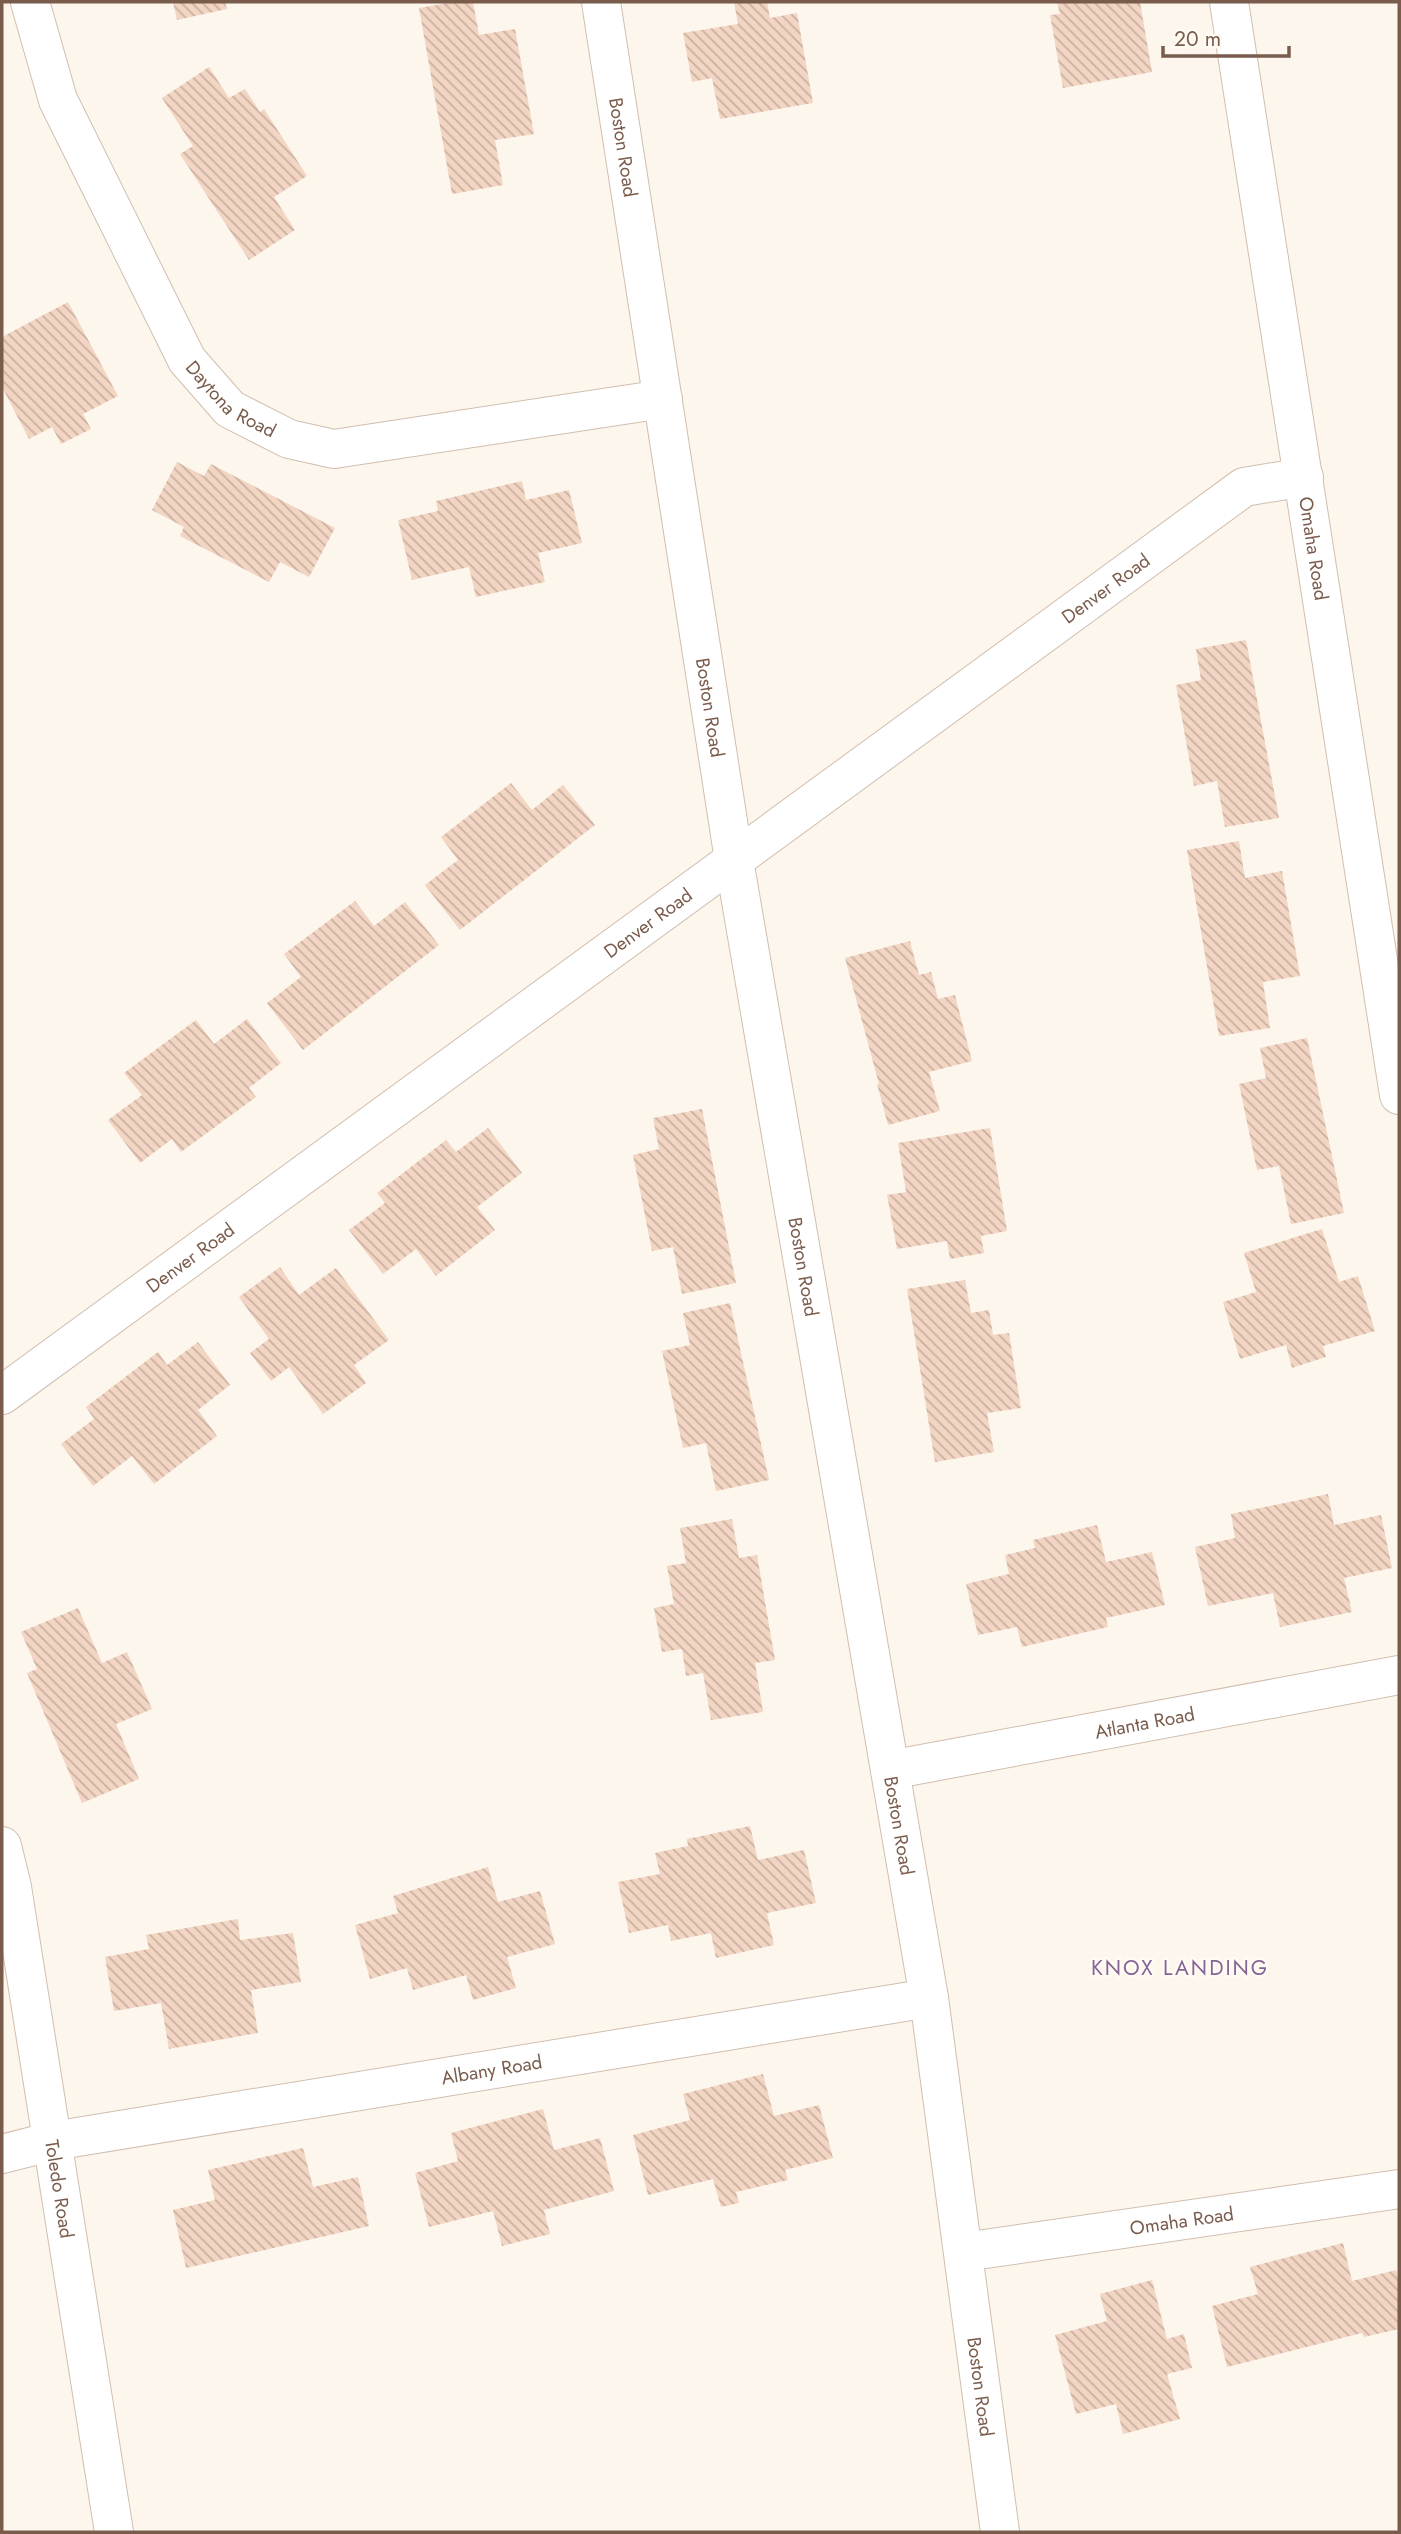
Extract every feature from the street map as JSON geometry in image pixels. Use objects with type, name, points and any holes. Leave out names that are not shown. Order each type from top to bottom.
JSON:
[{"type":"street","name":"Daytona Road","points":[[30,2],[58,100],[101,190],[187,360],[230,409],[289,439],[334,449],[663,399]]},
{"type":"street","name":"Boston Road","points":[[601,2],[734,860],[929,1998],[1000,2532]]},
{"type":"street","name":"Omaha Road","points":[[1229,2],[1399,1095]]},
{"type":"street","name":"Denver Road","points":[[2,1395],[1244,487],[1304,477]]},
{"type":"street","name":"Atlanta Road","points":[[890,1770],[1399,1675]]},
{"type":"street","name":"Toledo Road","points":[[2,1846],[12,1887],[54,2141],[114,2532]]},
{"type":"street","name":"Albany Road","points":[[2,2154],[54,2141],[929,1998]]},
{"type":"street","name":"Omaha Road","points":[[964,2252],[1399,2189]]},
{"type":"building","points":[[173,2],[225,2],[227,9],[177,20]]},
{"type":"building","points":[[453,2],[473,2],[479,35],[515,29],[534,134],[495,140],[503,185],[452,194],[419,8]]},
{"type":"building","points":[[734,2],[767,2],[770,18],[797,13],[813,103],[720,119],[712,78],[692,82],[683,33],[738,24]]},
{"type":"building","points":[[1057,2],[1140,2],[1152,72],[1063,88],[1050,15],[1060,14]]},
{"type":"building","points":[[209,67],[229,98],[245,89],[260,112],[264,109],[307,176],[274,197],[295,230],[249,260],[180,154],[193,146],[162,98]]},
{"type":"building","points":[[68,302],[118,396],[83,414],[91,429],[61,444],[52,427],[29,439],[2,387],[2,337]]},
{"type":"building","points":[[177,462],[204,476],[211,464],[335,528],[309,577],[280,562],[269,582],[180,536],[184,527],[152,510]]},
{"type":"building","points":[[522,481],[526,500],[569,490],[582,543],[538,553],[545,582],[476,597],[469,567],[412,580],[398,520],[438,511],[436,501]]},
{"type":"building","points":[[1246,640],[1279,818],[1225,827],[1217,781],[1194,786],[1176,685],[1201,680],[1196,649]]},
{"type":"building","points":[[511,783],[532,810],[563,785],[595,825],[460,930],[425,885],[458,860],[441,837]]},
{"type":"building","points":[[1239,841],[1245,878],[1282,871],[1300,976],[1263,982],[1270,1028],[1219,1036],[1187,850]]},
{"type":"building","points":[[355,901],[374,926],[405,902],[439,945],[303,1050],[267,1003],[301,977],[284,954]]},
{"type":"building","points":[[910,941],[919,975],[931,972],[938,999],[955,995],[972,1061],[929,1072],[940,1111],[888,1125],[845,958]]},
{"type":"building","points":[[247,1019],[281,1063],[249,1088],[256,1097],[181,1152],[172,1139],[140,1163],[108,1120],[142,1095],[124,1073],[196,1020],[214,1044]]},
{"type":"building","points":[[1307,1038],[1344,1213],[1291,1224],[1279,1166],[1257,1170],[1239,1084],[1266,1078],[1260,1048]]},
{"type":"building","points":[[702,1109],[736,1283],[682,1294],[673,1247],[652,1251],[633,1155],[659,1149],[653,1118]]},
{"type":"building","points":[[488,1128],[522,1173],[477,1207],[495,1230],[436,1276],[416,1249],[383,1274],[349,1230],[385,1203],[377,1193],[446,1140],[456,1152]]},
{"type":"building","points":[[990,1128],[1007,1231],[981,1236],[984,1253],[950,1259],[947,1241],[897,1249],[887,1195],[906,1192],[898,1143]]},
{"type":"building","points":[[1322,1229],[1339,1282],[1358,1276],[1375,1331],[1323,1346],[1326,1357],[1292,1368],[1286,1345],[1240,1359],[1223,1302],[1256,1292],[1244,1253]]},
{"type":"building","points":[[280,1267],[299,1295],[336,1268],[389,1340],[354,1365],[366,1383],[323,1414],[289,1367],[271,1381],[250,1353],[269,1339],[239,1297]]},
{"type":"building","points":[[965,1280],[971,1313],[989,1310],[993,1335],[1009,1333],[1021,1408],[987,1413],[994,1452],[935,1462],[907,1289]]},
{"type":"building","points":[[730,1303],[769,1480],[716,1491],[706,1443],[683,1448],[662,1351],[690,1345],[683,1313]]},
{"type":"building","points":[[198,1342],[230,1385],[198,1410],[217,1436],[154,1484],[132,1456],[93,1486],[61,1444],[94,1419],[86,1407],[158,1352],[167,1365]]},
{"type":"building","points":[[1328,1494],[1334,1525],[1381,1515],[1392,1568],[1344,1578],[1352,1612],[1280,1627],[1273,1593],[1208,1606],[1195,1547],[1235,1538],[1231,1514]]},
{"type":"building","points":[[732,1519],[739,1558],[757,1555],[775,1660],[755,1663],[763,1712],[711,1720],[703,1673],[686,1676],[682,1649],[662,1652],[654,1608],[674,1604],[667,1566],[686,1563],[680,1528]]},
{"type":"building","points":[[1097,1525],[1106,1562],[1152,1552],[1165,1605],[1106,1618],[1108,1627],[1022,1647],[1017,1627],[978,1635],[966,1584],[1009,1574],[1005,1555],[1035,1548],[1033,1540]]},
{"type":"building","points":[[78,1608],[102,1663],[127,1652],[152,1709],[116,1724],[139,1779],[82,1803],[27,1673],[37,1669],[21,1632]]},
{"type":"building","points":[[750,1826],[758,1860],[804,1850],[816,1903],[767,1913],[774,1945],[716,1958],[711,1933],[671,1941],[668,1925],[629,1933],[618,1882],[660,1874],[655,1853],[688,1846],[687,1839]]},
{"type":"building","points":[[488,1867],[498,1902],[540,1891],[555,1944],[507,1957],[516,1988],[473,2000],[466,1975],[413,1990],[407,1968],[370,1979],[355,1925],[398,1913],[393,1896]]},
{"type":"building","points":[[238,1919],[240,1940],[293,1933],[301,1982],[251,1990],[258,2033],[169,2049],[161,2003],[114,2011],[105,1957],[149,1949],[146,1935]]},
{"type":"building","points":[[763,2074],[774,2116],[819,2105],[833,2158],[785,2170],[788,2180],[736,2192],[739,2203],[721,2207],[713,2179],[648,2195],[633,2135],[690,2120],[683,2094]]},
{"type":"building","points":[[543,2109],[554,2150],[600,2138],[614,2191],[544,2210],[550,2234],[502,2246],[493,2211],[429,2227],[415,2173],[458,2161],[451,2133]]},
{"type":"building","points":[[303,2148],[313,2187],[358,2177],[369,2226],[186,2268],[173,2210],[215,2200],[208,2170]]},
{"type":"building","points":[[1343,2243],[1352,2281],[1396,2270],[1399,2282],[1399,2329],[1364,2337],[1362,2333],[1227,2367],[1212,2306],[1258,2294],[1250,2267]]},
{"type":"building","points":[[1152,2280],[1167,2339],[1184,2334],[1192,2368],[1167,2374],[1180,2419],[1123,2434],[1116,2404],[1076,2414],[1055,2335],[1107,2321],[1100,2294]]},
{"type":"district","name":"KNOX LANDING","points":[[1180,1968]]}]
